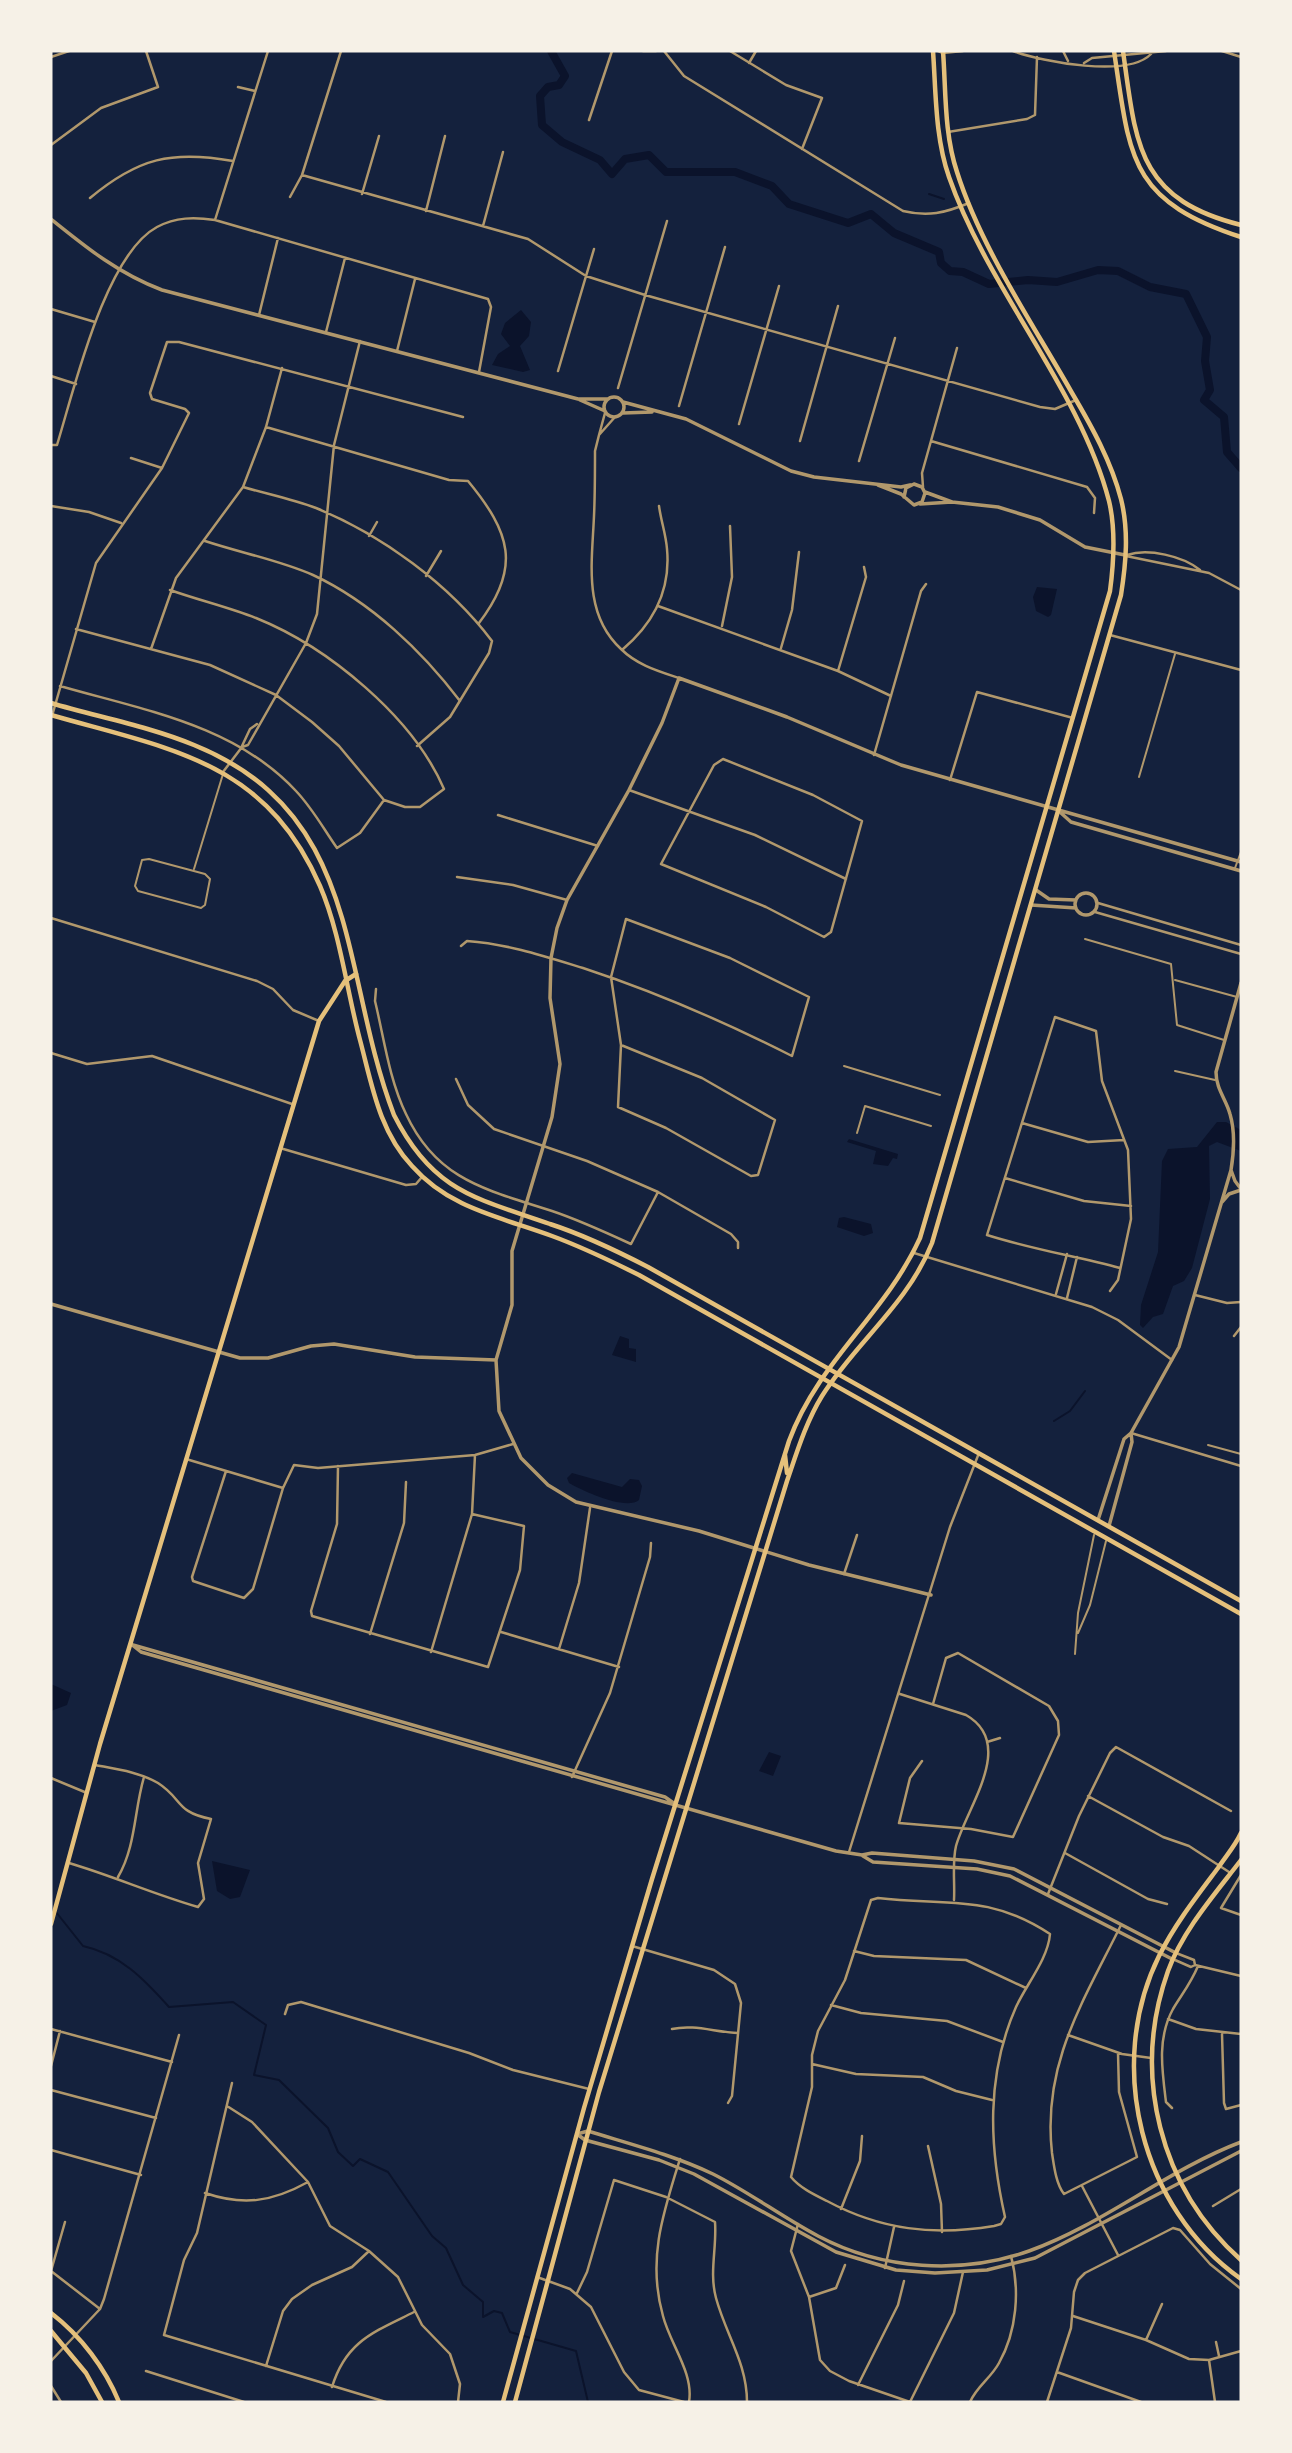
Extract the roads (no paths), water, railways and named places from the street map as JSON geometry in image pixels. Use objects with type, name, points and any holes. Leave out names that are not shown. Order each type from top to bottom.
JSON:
[{"type":"main road","points":[[514,2402],[587,2131],[787,1480],[809,1419],[832,1383],[901,1300],[926,1258],[1121,594],[1125,555],[1121,501],[1106,456],[987,243],[969,203],[957,172],[948,132],[939,51]]},
{"type":"main road","points":[[503,2402],[589,2089],[785,1455],[798,1418],[820,1378],[891,1292],[914,1253],[968,1080],[1110,591],[1114,554],[1109,502],[1099,468],[1068,404],[979,247],[948,175],[939,139],[939,51]]},
{"type":"main road","points":[[1115,53],[1130,145],[1142,174],[1156,191],[1175,207],[1208,225],[1241,237]]},
{"type":"main road","points":[[1123,53],[1137,143],[1153,173],[1164,186],[1194,210],[1241,225]]},
{"type":"main road","points":[[1130,145],[1137,143]]},
{"type":"main road","points":[[1208,225],[1210,217]]},
{"type":"main road","points":[[53,704],[167,735],[230,763],[278,798],[308,837],[331,880],[387,1096],[408,1141],[443,1179],[481,1201],[610,1248],[840,1374],[1241,1601]]},
{"type":"main road","points":[[51,716],[167,748],[223,772],[246,786],[270,808],[304,856],[328,908],[376,1101],[395,1144],[422,1177],[448,1197],[468,1208],[603,1257],[974,1462],[1241,1614]]},
{"type":"main road","points":[[51,1922],[94,1765],[319,1021],[345,981],[356,974]]},
{"type":"main road","points":[[999,974],[1010,977]]},
{"type":"main road","points":[[968,1080],[978,1083]]},
{"type":"main road","points":[[376,1101],[387,1096]]},
{"type":"main road","points":[[700,1309],[705,1300]]},
{"type":"main road","points":[[785,1455],[788,1459],[787,1480]]},
{"type":"main road","points":[[1095,1530],[1098,1521]]},
{"type":"main road","points":[[1107,1537],[1109,1527]]},
{"type":"main road","points":[[715,1679],[724,1683]]},
{"type":"main road","points":[[1241,1833],[1160,1954],[1138,2017],[1133,2056],[1134,2090],[1140,2126],[1161,2183],[1200,2242],[1241,2279]]},
{"type":"main road","points":[[1241,1860],[1230,1872],[1176,1953],[1157,2022],[1153,2059],[1160,2128],[1176,2175],[1210,2230],[1241,2260]]},
{"type":"main road","points":[[51,2313],[76,2335],[103,2371],[119,2402]]},
{"type":"main road","points":[[51,2331],[86,2372],[102,2402]]},
{"type":"street","points":[[51,57],[69,51]]},
{"type":"street","points":[[51,145],[101,108],[158,87],[146,51]]},
{"type":"street","points":[[215,220],[268,51]]},
{"type":"street","points":[[290,197],[302,175],[341,51]]},
{"type":"street","points":[[589,120],[612,51]]},
{"type":"street","points":[[643,51],[656,51]]},
{"type":"street","points":[[664,51],[684,76],[902,211],[946,214],[969,203]]},
{"type":"street","points":[[730,51],[786,85],[822,98],[802,149]]},
{"type":"street","points":[[749,63],[756,51]]},
{"type":"street","points":[[939,51],[963,51]]},
{"type":"street","points":[[1013,51],[1082,64],[1116,65],[1144,61],[1152,54]]},
{"type":"street","points":[[1063,51],[1068,61]]},
{"type":"street","points":[[1082,64],[1092,58],[1115,53],[1152,54],[1166,51]]},
{"type":"street","points":[[1222,51],[1241,57]]},
{"type":"street","points":[[948,132],[1023,120],[1035,115],[1037,57]]},
{"type":"street","points":[[238,87],[255,91]]},
{"type":"street","points":[[362,194],[379,136]]},
{"type":"street","points":[[426,211],[444,136]]},
{"type":"street","points":[[484,226],[503,152]]},
{"type":"street","points":[[90,198],[125,172],[157,159],[198,155],[233,161]]},
{"type":"street","points":[[302,175],[533,241],[586,276],[645,295],[1048,408],[1076,400]]},
{"type":"street","points":[[51,445],[57,444],[94,322],[120,272],[133,250],[155,228],[183,218],[215,220],[491,301],[479,372]]},
{"type":"street","points":[[51,219],[120,272],[162,290],[578,399],[615,417]]},
{"type":"street","points":[[618,388],[667,221]]},
{"type":"street","points":[[259,315],[278,238]]},
{"type":"street","points":[[679,406],[724,247]]},
{"type":"street","points":[[558,371],[594,249]]},
{"type":"street","points":[[326,332],[345,257]]},
{"type":"street","points":[[397,351],[415,278]]},
{"type":"street","points":[[739,424],[779,286]]},
{"type":"street","points":[[800,441],[838,306]]},
{"type":"street","points":[[51,309],[94,322]]},
{"type":"street","points":[[859,461],[895,338]]},
{"type":"street","points":[[51,716],[96,562],[162,468],[189,413],[186,409],[152,399],[150,393],[164,348],[170,341],[463,417]]},
{"type":"street","points":[[223,772],[243,747],[248,745],[306,643],[317,614],[334,445],[360,341]]},
{"type":"street","points":[[920,504],[924,499],[922,473],[957,348]]},
{"type":"street","points":[[151,649],[170,590],[243,487],[266,427],[282,369]]},
{"type":"street","points":[[51,376],[76,384]]},
{"type":"street","points":[[578,399],[615,397],[652,412],[686,419],[791,471],[877,484],[917,484],[933,497],[952,502]]},
{"type":"street","points":[[607,399],[595,451],[592,594],[600,620],[622,650],[642,664],[787,717],[874,755],[950,780],[1059,811],[1073,812],[1239,861]]},
{"type":"street","points":[[621,414],[623,402]]},
{"type":"street","points":[[598,435],[621,414],[652,412]]},
{"type":"street","points":[[266,427],[449,480],[464,479],[487,503],[503,531],[506,560],[494,603],[478,624]]},
{"type":"street","points":[[931,441],[1087,487],[1095,498],[1094,513]]},
{"type":"street","points":[[131,458],[162,468]]},
{"type":"street","points":[[904,498],[910,485],[922,473]]},
{"type":"street","points":[[877,484],[904,498],[911,505],[952,502],[986,504],[1032,517],[1078,544],[1187,571],[1200,570]]},
{"type":"street","points":[[243,487],[327,513],[369,536],[426,576],[478,624],[493,645],[450,717],[417,746]]},
{"type":"street","points":[[51,506],[89,512],[121,523]]},
{"type":"street","points":[[622,650],[643,631],[658,606],[667,570],[667,549],[659,506]]},
{"type":"street","points":[[369,536],[377,522]]},
{"type":"street","points":[[722,627],[732,577],[730,526]]},
{"type":"street","points":[[205,541],[322,580],[384,622],[439,673],[460,701]]},
{"type":"street","points":[[426,576],[441,551]]},
{"type":"street","points":[[1125,555],[1138,551],[1192,564],[1241,590]]},
{"type":"street","points":[[781,649],[792,610],[799,552]]},
{"type":"street","points":[[838,671],[866,577],[864,567]]},
{"type":"street","points":[[874,755],[921,591],[926,584]]},
{"type":"street","points":[[76,629],[215,667],[276,695],[338,746],[384,800],[405,807],[420,807],[444,789],[417,746],[361,683],[306,643],[256,618],[170,590]]},
{"type":"street","points":[[658,606],[838,671],[891,696]]},
{"type":"street","points":[[1110,635],[1241,670]]},
{"type":"street","points":[[679,678],[662,723],[629,790],[567,900],[551,958],[550,998],[560,1064],[552,1117],[522,1214],[510,1269],[512,1305],[496,1360],[499,1411],[521,1458],[548,1485],[590,1508],[699,1531],[764,1552],[930,1595]]},
{"type":"street","points":[[60,686],[191,723],[243,747],[296,790],[337,848],[360,833],[384,800]]},
{"type":"street","points":[[950,780],[976,692],[1074,718]]},
{"type":"street","points":[[719,760],[755,771],[813,795],[862,821],[831,932],[824,937],[766,907],[661,864],[690,812],[719,760]]},
{"type":"street","points":[[629,790],[755,835],[847,880]]},
{"type":"street","points":[[1059,811],[1071,822],[1241,871]]},
{"type":"street","points":[[498,815],[598,846]]},
{"type":"street","points":[[457,877],[513,885],[567,900]]},
{"type":"street","points":[[1036,890],[1049,900],[1076,900]]},
{"type":"street","points":[[1076,908],[1079,895],[1088,893],[1098,903],[1241,945]]},
{"type":"street","points":[[1095,912],[1098,903]]},
{"type":"street","points":[[1031,905],[1076,908],[1083,915],[1095,912],[1241,954]]},
{"type":"street","points":[[51,918],[257,981],[273,989],[293,1010],[319,1021]]},
{"type":"street","points":[[461,946],[467,941],[498,943],[611,977],[677,1000],[792,1056],[809,997],[730,958],[626,919],[611,977],[621,1045],[618,1107],[666,1128],[751,1176],[761,1171],[775,1120],[702,1078],[621,1045]]},
{"type":"street","points":[[1098,1521],[1124,1439],[1131,1433],[1172,1360],[1195,1295],[1231,1170],[1234,1152],[1231,1115],[1216,1080],[1241,984]]},
{"type":"street","points":[[376,989],[375,1001],[395,1085],[406,1115],[442,1165],[461,1179],[631,1244],[658,1192]]},
{"type":"street","points":[[1051,1012],[1055,1017],[1096,1031],[1102,1082],[1125,1140],[1131,1206],[1128,1238],[1118,1280],[1110,1291]]},
{"type":"street","points":[[1055,1017],[986,1235],[1034,1250],[1068,1254],[1120,1268]]},
{"type":"street","points":[[51,1053],[88,1065],[152,1056],[294,1105]]},
{"type":"street","points":[[456,1079],[468,1105],[494,1129],[587,1161],[658,1192],[731,1234],[738,1242],[738,1248]]},
{"type":"street","points":[[1022,1123],[1088,1142],[1125,1140]]},
{"type":"street","points":[[280,1149],[406,1185],[416,1184],[422,1177]]},
{"type":"street","points":[[1221,1203],[1229,1194],[1241,1189],[1231,1170]]},
{"type":"street","points":[[1005,1178],[1084,1201],[1131,1206]]},
{"type":"street","points":[[914,1253],[1067,1298],[1118,1320],[1172,1360]]},
{"type":"street","points":[[1056,1294],[1068,1254]]},
{"type":"street","points":[[1067,1298],[1077,1256]]},
{"type":"street","points":[[1195,1295],[1227,1303],[1241,1302]]},
{"type":"street","points":[[51,1304],[217,1353],[261,1359],[311,1346],[334,1344],[415,1357],[496,1360]]},
{"type":"street","points":[[1234,1336],[1241,1327]]},
{"type":"street","points":[[1131,1433],[1241,1466]]},
{"type":"street","points":[[1109,1527],[1132,1442],[1131,1433]]},
{"type":"street","points":[[226,1471],[193,1581],[248,1596],[293,1465],[338,1466],[475,1455],[513,1444]]},
{"type":"street","points":[[849,1853],[930,1595],[979,1453]]},
{"type":"street","points":[[431,1652],[472,1514],[475,1455]]},
{"type":"street","points":[[186,1459],[283,1488]]},
{"type":"street","points":[[338,1466],[337,1524],[312,1616],[488,1667],[520,1570],[524,1526],[472,1514]]},
{"type":"street","points":[[370,1634],[404,1524],[406,1482]]},
{"type":"street","points":[[559,1649],[579,1583],[590,1508]]},
{"type":"street","points":[[844,1574],[857,1535]]},
{"type":"street","points":[[572,1777],[604,1712],[650,1557],[651,1543]]},
{"type":"street","points":[[500,1632],[619,1667]]},
{"type":"street","points":[[131,1644],[141,1652],[624,1785],[664,1797],[676,1805]]},
{"type":"street","points":[[922,1761],[910,1778],[899,1823],[961,1828],[1013,1837],[1057,1741],[1059,1726],[1055,1713],[1044,1702],[958,1653],[946,1658],[933,1704]]},
{"type":"street","points":[[900,1694],[970,1718],[988,1742],[986,1771],[961,1828],[954,1859],[954,1901]]},
{"type":"street","points":[[309,1697],[572,1777],[849,1853],[998,1864],[1028,1874],[1164,1947],[1194,1960],[1196,1965],[1192,1983],[1168,2019],[1163,2039],[1162,2074],[1166,2102],[1172,2108]]},
{"type":"street","points":[[988,1742],[1000,1738]]},
{"type":"street","points":[[1048,1894],[1088,1796],[1110,1753],[1116,1747],[1231,1811]]},
{"type":"street","points":[[68,1863],[118,1877],[145,1892],[198,1907],[204,1899],[198,1863],[211,1819],[189,1814],[167,1790],[145,1776],[94,1765]]},
{"type":"street","points":[[118,1877],[135,1829],[137,1800],[145,1776]]},
{"type":"street","points":[[51,1778],[87,1793]]},
{"type":"street","points":[[603,1785],[621,1788],[624,1785]]},
{"type":"street","points":[[1088,1796],[1220,1864],[1230,1872]]},
{"type":"street","points":[[1065,1853],[1148,1899],[1167,1904]]},
{"type":"street","points":[[862,1855],[882,1863],[998,1873],[1048,1894],[1173,1960],[1191,1967],[1196,1965],[1241,1976]]},
{"type":"street","points":[[1241,1875],[1221,1908],[1241,1915]]},
{"type":"street","points":[[871,1900],[954,1901],[1005,1911],[1050,1934],[1003,2042],[993,2101],[993,2145],[1005,2220],[994,2226],[942,2232],[894,2227],[841,2209],[791,2177],[812,2087],[812,2064],[818,2031],[845,1980],[871,1900]]},
{"type":"street","points":[[1118,2053],[1119,2092],[1137,2157],[1067,2194],[1061,2192],[1054,2165],[1051,2106],[1058,2062],[1068,2035],[1122,1924]]},
{"type":"street","points":[[632,1946],[727,1976],[735,1984],[740,1995],[738,2033],[732,2096],[728,2103]]},
{"type":"street","points":[[854,1951],[891,1958],[966,1960],[1026,1988]]},
{"type":"street","points":[[285,2014],[288,2006],[300,2002],[469,2053],[513,2070],[589,2089]]},
{"type":"street","points":[[831,2005],[861,2013],[947,2021],[1003,2042]]},
{"type":"street","points":[[1168,2019],[1196,2029],[1241,2034]]},
{"type":"street","points":[[671,2029],[687,2025],[712,2032],[738,2033]]},
{"type":"street","points":[[51,2029],[172,2062]]},
{"type":"street","points":[[51,2066],[60,2031]]},
{"type":"street","points":[[1222,2034],[1224,2103],[1226,2109],[1241,2105]]},
{"type":"street","points":[[51,2361],[100,2309],[141,2175],[179,2035]]},
{"type":"street","points":[[1068,2035],[1118,2053],[1153,2059]]},
{"type":"street","points":[[812,2064],[856,2074],[923,2077],[956,2091],[993,2101]]},
{"type":"street","points":[[232,2083],[197,2232],[184,2260],[164,2335],[386,2402]]},
{"type":"street","points":[[51,2090],[156,2118]]},
{"type":"street","points":[[227,2106],[252,2122],[308,2182],[330,2225],[369,2251],[398,2277],[422,2325],[450,2354],[460,2384],[458,2402]]},
{"type":"street","points":[[577,2134],[587,2131],[680,2159],[837,2244],[886,2261],[936,2266],[1011,2256],[1059,2239],[1241,2142]]},
{"type":"street","points":[[577,2134],[585,2140],[677,2167],[712,2183],[836,2252],[885,2267],[963,2272],[1013,2264],[1054,2249],[1241,2151]]},
{"type":"street","points":[[841,2209],[860,2161],[862,2136]]},
{"type":"street","points":[[928,2146],[941,2204],[942,2232]]},
{"type":"street","points":[[51,2150],[141,2175]]},
{"type":"street","points":[[680,2159],[666,2197],[657,2235],[656,2277],[666,2327],[688,2377],[689,2402]]},
{"type":"street","points":[[577,2293],[587,2272],[614,2180],[666,2197],[715,2222],[713,2283],[724,2321],[743,2366],[747,2402]]},
{"type":"street","points":[[205,2193],[247,2203],[285,2195],[308,2182]]},
{"type":"street","points":[[1082,2186],[1118,2255]]},
{"type":"street","points":[[1213,2206],[1241,2189]]},
{"type":"street","points":[[65,2222],[51,2271],[100,2309]]},
{"type":"street","points":[[798,2224],[791,2246],[793,2259],[809,2297],[817,2354],[830,2371],[858,2385],[910,2402],[954,2313],[963,2272]]},
{"type":"street","points":[[885,2267],[894,2227]]},
{"type":"street","points":[[1047,2402],[1073,2316],[1074,2292],[1078,2280],[1118,2255],[1169,2229],[1177,2229],[1210,2264],[1241,2289]]},
{"type":"street","points":[[266,2366],[284,2311],[292,2299],[312,2285],[352,2267],[369,2251]]},
{"type":"street","points":[[970,2402],[976,2389],[998,2364],[1015,2315],[1017,2280],[1011,2256]]},
{"type":"street","points":[[809,2297],[839,2285],[845,2265]]},
{"type":"street","points":[[537,2277],[577,2293],[600,2319],[632,2384],[647,2394],[684,2402]]},
{"type":"street","points":[[858,2385],[898,2305],[904,2281]]},
{"type":"street","points":[[1146,2340],[1162,2304]]},
{"type":"street","points":[[332,2387],[348,2352],[361,2340],[415,2312]]},
{"type":"street","points":[[1073,2316],[1146,2340],[1189,2359],[1209,2360],[1241,2351]]},
{"type":"street","points":[[1216,2342],[1219,2357]]},
{"type":"street","points":[[1209,2360],[1214,2402]]},
{"type":"street","points":[[146,2371],[244,2402]]},
{"type":"street","points":[[1057,2372],[1141,2402]]},
{"type":"street","points":[[51,2386],[61,2402]]},
{"type":"lane","points":[[1139,777],[1175,653]]},
{"type":"lane","points":[[194,870],[223,772]]},
{"type":"lane","points":[[1235,869],[1241,852]]},
{"type":"lane","points":[[149,859],[194,870],[211,879],[205,905],[201,908],[146,894],[135,886],[142,860],[149,859]]},
{"type":"lane","points":[[1085,939],[1171,964],[1178,1025],[1225,1040]]},
{"type":"lane","points":[[1174,979],[1237,997]]},
{"type":"lane","points":[[845,1066],[940,1095]]},
{"type":"lane","points":[[1174,1071],[1216,1080]]},
{"type":"lane","points":[[857,1133],[865,1106],[931,1126]]},
{"type":"lane","points":[[1208,1445],[1241,1454]]},
{"type":"lane","points":[[1075,1654],[1078,1614],[1095,1530]]},
{"type":"lane","points":[[1077,1634],[1090,1605],[1107,1537]]},
{"type":"water","points":[[521,310],[531,322],[529,336],[520,346],[530,370],[523,372],[492,365],[498,354],[510,346],[501,334],[505,323]]},
{"type":"water","points":[[1037,587],[1057,589],[1051,615],[1048,617],[1036,611],[1033,597]]},
{"type":"water","points":[[1217,1122],[1226,1122],[1241,1130],[1241,1151],[1217,1142],[1209,1146],[1210,1199],[1192,1268],[1184,1281],[1173,1286],[1163,1314],[1153,1317],[1143,1328],[1140,1325],[1141,1305],[1158,1252],[1162,1161],[1168,1149],[1197,1147]]},
{"type":"water","points":[[849,1139],[898,1154],[897,1159],[893,1158],[888,1166],[873,1164],[876,1151],[847,1142]]},
{"type":"water","points":[[839,1218],[871,1224],[873,1233],[864,1236],[837,1227]]},
{"type":"water","points":[[620,1336],[629,1339],[629,1348],[636,1349],[636,1362],[612,1355]]},
{"type":"water","points":[[572,1473],[622,1487],[630,1479],[639,1480],[642,1486],[639,1500],[633,1503],[615,1502],[594,1495],[569,1483],[567,1478]]},
{"type":"water","points":[[51,1684],[71,1693],[67,1705],[51,1711]]},
{"type":"water","points":[[769,1752],[781,1756],[773,1776],[759,1771]]},
{"type":"water","points":[[212,1861],[250,1870],[240,1897],[230,1899],[217,1891]]},
{"type":"waterway","points":[[551,51],[565,76],[559,85],[548,87],[540,96],[542,125],[562,142],[600,160],[612,174],[625,159],[649,155],[666,172],[735,172],[772,186],[789,204],[848,223],[871,214],[894,233],[939,252],[941,263],[950,271],[963,272],[989,284],[1028,280],[1057,282],[1098,270],[1118,271],[1150,287],[1186,294],[1207,337],[1205,361],[1210,390],[1204,400],[1224,417],[1227,452],[1241,468]]},
{"type":"waterway","points":[[929,194],[944,199]]},
{"type":"waterway","points":[[1054,1421],[1070,1411],[1085,1391]]},
{"type":"waterway","points":[[56,1912],[83,1946],[120,1961],[169,2007],[233,2002],[266,2025],[254,2075],[279,2080],[328,2128],[338,2152],[353,2166],[360,2159],[388,2172],[432,2236],[446,2248],[463,2285],[483,2302],[483,2317],[494,2311],[502,2313],[510,2332],[576,2351],[588,2402]]}]
